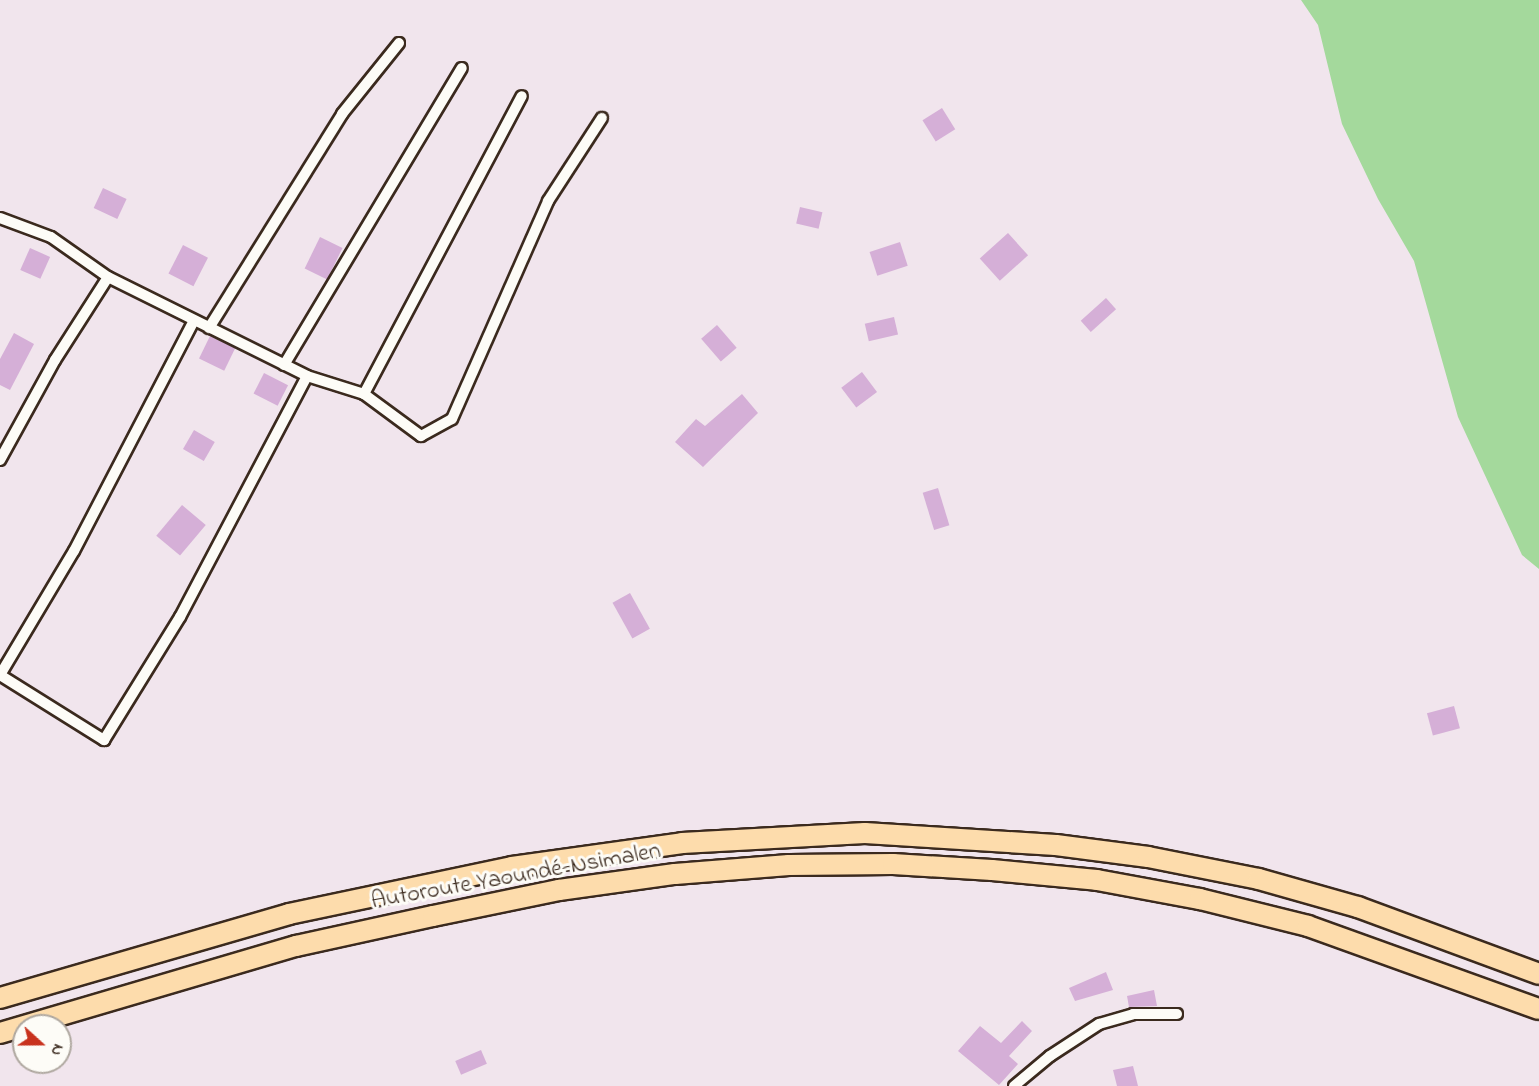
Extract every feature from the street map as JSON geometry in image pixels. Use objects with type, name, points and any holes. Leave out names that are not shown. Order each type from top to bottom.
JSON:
[{"type":"highway","name":"Autoroute Yaoundé-Nsimalen","points":[[0,998],[290,914],[512,867],[682,843],[865,833],[1056,845],[1148,857],[1258,879],[1358,907],[1539,974]]},
{"type":"highway","name":"Autoroute Yaoundé-Nsimalen","points":[[0,1033],[296,946],[559,890],[675,874],[847,864],[1039,874],[1097,880],[1200,898],[1308,926],[1539,1009]]},
{"type":"street","points":[[209,328],[342,114],[399,43]]},
{"type":"street","points":[[284,365],[462,68]]},
{"type":"street","points":[[364,394],[522,96]]},
{"type":"street","points":[[0,218],[51,237],[108,277],[284,365],[308,376],[364,394],[421,436],[452,419],[548,201],[602,118]]},
{"type":"street","points":[[0,460],[4,441],[108,277]]},
{"type":"street","points":[[194,320],[74,551],[0,675],[104,740],[180,617],[308,376]]},
{"type":"street","points":[[1014,1086],[1050,1056],[1099,1024],[1133,1014],[1177,1014]]},
{"type":"green space","points":[[1301,0],[1539,0],[1539,569],[1522,555],[1458,417],[1414,261],[1378,199],[1342,124],[1318,25]]},
{"type":"building","points":[[942,108],[955,129],[936,141],[922,120]]},
{"type":"building","points":[[103,188],[127,199],[117,219],[94,208]]},
{"type":"building","points":[[800,207],[822,212],[819,229],[796,224]]},
{"type":"building","points":[[1008,233],[1028,255],[1000,281],[980,258]]},
{"type":"building","points":[[320,237],[342,248],[327,279],[305,268]]},
{"type":"building","points":[[900,242],[908,266],[877,276],[870,252]]},
{"type":"building","points":[[183,245],[208,258],[193,286],[168,274]]},
{"type":"building","points":[[30,248],[50,257],[40,279],[20,270]]},
{"type":"building","points":[[1106,298],[1116,309],[1091,332],[1081,321]]},
{"type":"building","points":[[894,317],[898,335],[869,341],[865,324]]},
{"type":"building","points":[[717,325],[737,348],[721,361],[701,339]]},
{"type":"building","points":[[14,333],[34,344],[10,390],[0,385],[0,359]]},
{"type":"building","points":[[210,336],[235,348],[224,371],[199,358]]},
{"type":"building","points":[[862,372],[877,392],[856,408],[841,388]]},
{"type":"building","points":[[264,373],[288,385],[278,406],[254,393]]},
{"type":"building","points":[[742,394],[758,413],[703,467],[675,442],[696,419],[705,426]]},
{"type":"building","points":[[194,430],[215,442],[204,461],[183,449]]},
{"type":"building","points":[[938,488],[949,525],[934,530],[923,493]]},
{"type":"building","points":[[182,505],[206,525],[180,556],[156,536]]},
{"type":"building","points":[[630,593],[650,629],[632,639],[613,603]]},
{"type":"building","points":[[1454,706],[1460,728],[1433,735],[1427,713]]},
{"type":"building","points":[[1106,972],[1113,990],[1075,1001],[1069,988]]},
{"type":"building","points":[[1154,990],[1157,1006],[1129,1007],[1127,996]]},
{"type":"building","points":[[1022,1021],[1032,1031],[1009,1056],[1018,1064],[999,1085],[958,1051],[980,1026],[1001,1043]]},
{"type":"building","points":[[481,1050],[487,1064],[461,1075],[455,1061]]},
{"type":"building","points":[[1133,1066],[1138,1086],[1117,1086],[1113,1070]]}]
